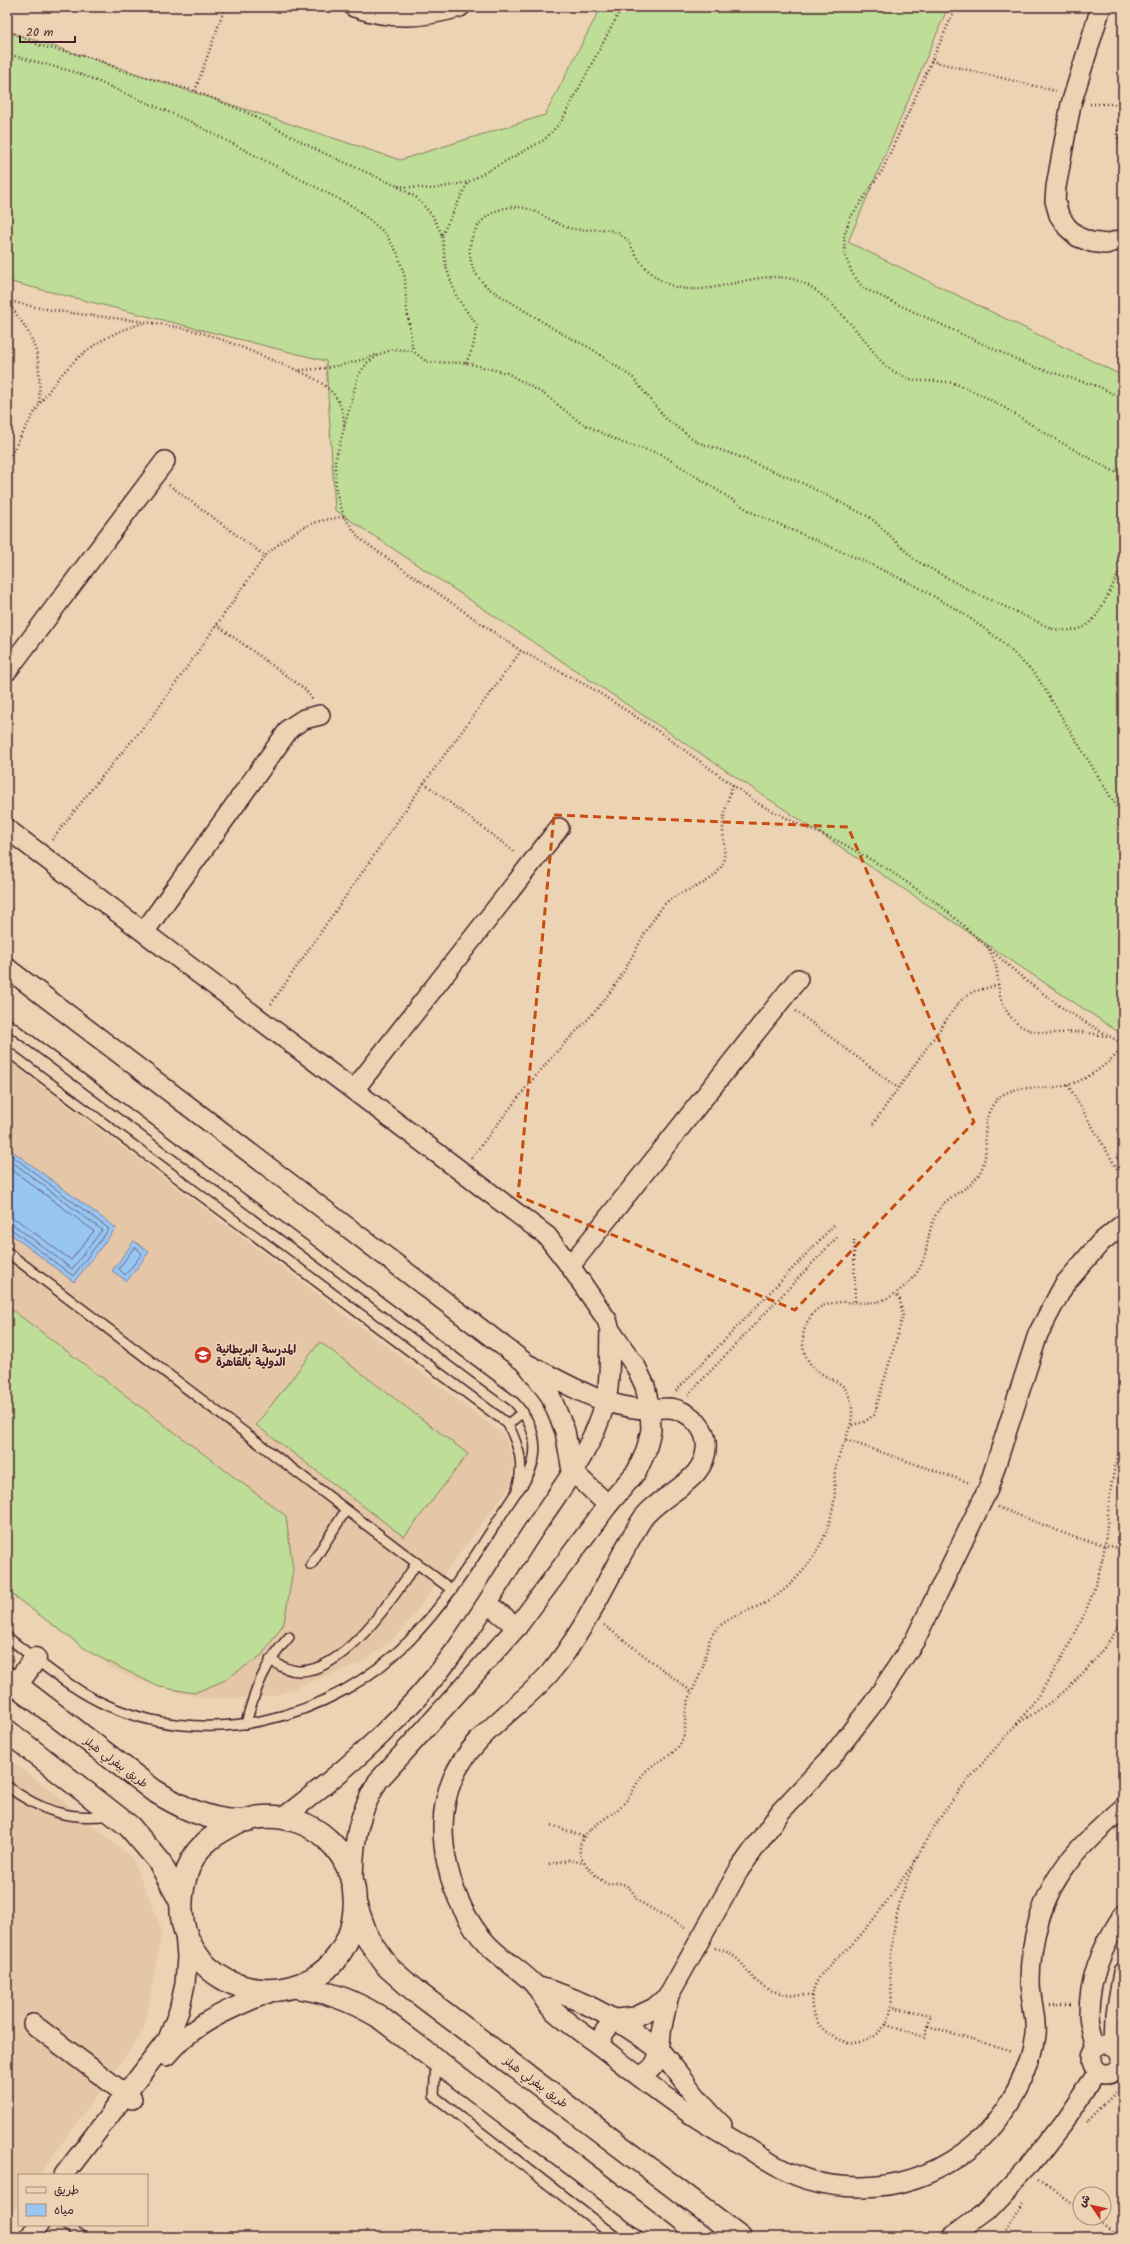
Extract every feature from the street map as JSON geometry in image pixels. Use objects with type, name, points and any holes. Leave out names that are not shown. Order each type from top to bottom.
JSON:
[{"type":"street","points":[[354,7],[371,13],[401,17],[432,15],[460,7]]},
{"type":"street","points":[[1101,7],[1072,100],[1056,187],[1055,201],[1059,215],[1073,232],[1091,242],[1106,244],[1123,239]]},
{"type":"street","points":[[7,671],[160,468]]},
{"type":"street","points":[[144,932],[290,728],[304,719],[316,716]]},
{"type":"street","points":[[354,1090],[559,828]]},
{"type":"street","points":[[7,829],[547,1236],[570,1266],[607,1320],[610,1330],[636,1367],[645,1386],[662,1408]]},
{"type":"street","points":[[7,968],[527,1364],[606,1402],[662,1408],[689,1415],[700,1426],[706,1440],[704,1457],[697,1472],[685,1484],[670,1492],[644,1516],[578,1634],[551,1672],[519,1705],[488,1731],[465,1756],[452,1779],[445,1804],[445,1841],[451,1882],[465,1916],[488,1945],[535,1986],[551,2008],[639,2076],[702,2121],[741,2143],[781,2170],[827,2185],[874,2188],[921,2177],[964,2154],[998,2120],[1023,2079],[1036,2032],[1030,1983],[1032,1950],[1039,1917],[1053,1886],[1070,1858],[1093,1833],[1123,1808]]},
{"type":"street","points":[[570,1266],[798,979]]},
{"type":"street","points":[[639,2076],[654,2067],[660,2051],[663,2020],[669,1996],[739,1870],[781,1812],[830,1760],[875,1701],[915,1640],[986,1495],[1038,1334],[1064,1285],[1100,1243],[1123,1224]]},
{"type":"street","points":[[284,1817],[336,1777],[375,1741],[416,1698],[454,1652],[488,1604],[572,1471],[595,1429],[606,1402],[610,1330]]},
{"type":"street","points":[[527,1364],[550,1395],[565,1431],[572,1471],[608,1505]]},
{"type":"street","points":[[65,2174],[129,2097],[181,2039],[197,2027],[215,2017],[270,1992],[296,1987],[319,1975],[338,1956],[351,1933],[356,1906],[353,1880],[354,1841],[362,1810],[378,1781],[517,1627],[608,1505],[637,1471],[646,1451],[651,1430],[662,1408]]},
{"type":"street","points":[[488,1604],[517,1627]]},
{"type":"street","points":[[11,1682],[35,1659]]},
{"type":"street","name":"طريق بيفرلي هيلز","points":[[11,1682],[153,1790],[172,1802],[194,1812],[238,1822]]},
{"type":"street","points":[[7,1731],[114,1814],[146,1842],[160,1861],[180,1902],[187,1957],[185,1984],[174,2025],[160,2052],[77,2174]]},
{"type":"street","points":[[180,1902],[185,1876],[197,1853],[215,1834],[238,1822],[261,1816],[284,1817],[308,1825],[328,1839],[343,1858],[353,1880]]},
{"type":"street","name":"طريق بيفرلي هيلز","points":[[356,1906],[368,1939],[388,1967],[414,1990],[740,2237]]},
{"type":"street","points":[[1096,2047],[1089,2015],[1092,1986],[1099,1958],[1111,1933],[1123,1915]]},
{"type":"street","points":[[184,1930],[197,1955],[217,1976],[242,1988],[270,1992]]},
{"type":"street","points":[[1097,2072],[1109,2074],[1115,2072],[1122,2060],[1116,2014],[1123,1972]]},
{"type":"street","points":[[535,1986],[564,1993],[590,2005],[616,2020],[660,2051],[711,2115],[741,2143]]},
{"type":"street","points":[[296,1987],[325,1992],[353,2001],[378,2016],[668,2237]]},
{"type":"street","points":[[599,2045],[605,2031],[616,2020],[635,2017],[654,2008],[669,1996]]},
{"type":"street","points":[[33,2024],[129,2097]]},
{"type":"street","points":[[1097,2072],[1090,2060],[1091,2053],[1096,2047],[1102,2044],[1120,2051]]},
{"type":"street","points":[[952,2237],[987,2211],[1028,2168],[1060,2127],[1097,2072]]},
{"type":"street","points":[[975,2237],[987,2211]]},
{"type":"street","points":[[17,2237],[25,2226]]},
{"type":"street","points":[[29,2237],[38,2226]]},
{"type":"lane","points":[[7,1023],[514,1402],[524,1412],[531,1426],[535,1442],[535,1457],[525,1483],[515,1494],[452,1590],[410,1640],[381,1666],[350,1688],[318,1704],[282,1717],[246,1724],[209,1726],[172,1724],[136,1716],[101,1702],[68,1685],[7,1637]]},
{"type":"lane","points":[[7,1051],[508,1424],[518,1449],[522,1472],[515,1494]]},
{"type":"lane","points":[[7,1252],[452,1590]]},
{"type":"lane","points":[[508,1424],[524,1412]]},
{"type":"lane","points":[[518,1449],[535,1442]]},
{"type":"lane","points":[[311,1565],[346,1510]]},
{"type":"lane","points":[[270,1660],[292,1670],[304,1671],[317,1667],[340,1655],[359,1638],[378,1617],[417,1563]]},
{"type":"lane","points":[[246,1724],[252,1698],[270,1660],[289,1637]]},
{"type":"lane","points":[[7,1786],[33,1804],[62,1815],[92,1817],[114,1814]]},
{"type":"lane","points":[[436,2061],[434,2096],[616,2237]]},
{"type":"lane","points":[[67,2226],[83,2237]]},
{"type":"path","points":[[196,91],[225,7]]},
{"type":"path","points":[[397,186],[433,189],[468,182],[544,140],[561,122],[622,7]]},
{"type":"path","points":[[956,7],[882,171],[850,218],[844,236],[845,255],[852,273],[864,288],[1028,365],[1100,387],[1123,399]]},
{"type":"path","points":[[7,30],[41,46],[97,59],[122,71],[196,91],[248,113],[317,150],[397,186],[416,198],[432,215],[442,236],[446,267],[457,298],[477,325],[473,347],[466,363]]},
{"type":"path","points":[[7,54],[78,73],[189,121],[354,207],[384,233],[398,254],[405,278],[406,303],[413,351]]},
{"type":"path","points":[[931,61],[1072,100],[1114,104],[1123,110]]},
{"type":"path","points":[[1123,124],[1118,128],[1116,133],[1117,138],[1123,144]]},
{"type":"path","points":[[442,236],[468,182]]},
{"type":"path","points":[[1123,476],[981,395],[948,382],[913,382],[893,371],[876,357],[863,338],[819,292],[801,282],[781,277],[760,278],[695,289],[677,287],[661,281],[646,269],[630,244],[622,235],[611,230],[599,229],[587,231],[566,227],[524,208],[508,207],[493,213],[480,223],[473,234],[470,246],[470,259],[480,280],[488,288],[559,332],[592,349],[633,378],[665,418],[697,442],[735,455],[804,484],[870,518],[915,560],[968,590],[1053,629],[1067,631],[1082,628],[1094,620],[1123,563]]},
{"type":"path","points":[[7,301],[39,309],[144,322],[195,331],[299,370],[325,386],[339,401],[344,414],[344,433]]},
{"type":"path","points":[[7,301],[24,324],[35,346],[40,374],[39,404]]},
{"type":"path","points":[[7,462],[39,404],[58,376],[83,353],[112,334],[144,322]]},
{"type":"path","points":[[299,370],[327,369],[354,363],[394,349],[413,351],[427,362],[466,363],[507,373],[544,394],[581,423],[623,443],[661,454],[753,513],[875,566],[916,586],[961,612],[1000,640],[1036,675],[1123,817]]},
{"type":"path","points":[[380,354],[367,363],[358,376],[344,433],[335,462],[336,491],[344,517],[360,539],[521,651],[593,689],[733,784],[759,804],[800,825],[842,843],[889,870],[941,906],[986,944],[1025,980],[1068,1012],[1123,1044]]},
{"type":"path","points":[[160,468],[265,556]]},
{"type":"path","points":[[40,854],[98,781],[152,717],[265,556],[286,537],[303,526],[323,519],[344,517]]},
{"type":"path","points":[[217,625],[306,690],[313,703],[316,716]]},
{"type":"path","points":[[260,1020],[424,783],[521,651]]},
{"type":"path","points":[[424,783],[531,864]]},
{"type":"path","points":[[461,1170],[546,1064],[587,1022],[609,994],[627,967],[653,918],[666,902],[710,879],[722,865],[725,846],[723,823],[727,801],[733,784]]},
{"type":"path","points":[[986,944],[995,963],[1002,1002],[1012,1017],[1025,1028],[1040,1034],[1055,1035],[1080,1032],[1111,1037]]},
{"type":"path","points":[[873,1124],[959,1002],[972,992],[998,985]]},
{"type":"path","points":[[781,1000],[898,1088]]},
{"type":"path","points":[[582,1863],[579,1850],[584,1837],[593,1827],[621,1808],[645,1771],[677,1749],[684,1737],[686,1711],[692,1692],[703,1667],[707,1645],[713,1633],[723,1623],[765,1603],[791,1584],[810,1560],[826,1533],[834,1502],[835,1468],[852,1425],[852,1407],[847,1390],[840,1383],[814,1368],[805,1355],[802,1339],[807,1323],[818,1308],[826,1304],[855,1301],[877,1302],[896,1293],[915,1276],[924,1262],[928,1247],[930,1229],[937,1212],[948,1197],[962,1192],[974,1182],[982,1169],[986,1154],[984,1137],[986,1120],[993,1104],[1001,1096],[1012,1090],[1023,1088],[1035,1090],[1068,1085],[1100,1070],[1123,1048]]},
{"type":"path","points":[[1068,1085],[1123,1179]]},
{"type":"path","points":[[662,1408],[834,1225]]},
{"type":"path","points":[[662,1408],[838,1236]]},
{"type":"path","points":[[854,1240],[855,1301]]},
{"type":"path","points":[[852,1425],[864,1422],[874,1415],[903,1316],[900,1300],[896,1293]]},
{"type":"path","points":[[846,1440],[986,1495],[1076,1538],[1123,1549]]},
{"type":"path","points":[[918,1857],[858,1939],[821,1975],[812,1996],[815,2018],[820,2027],[837,2040],[858,2043],[868,2041],[877,2035],[886,2025],[892,2006],[890,1972],[894,1933],[902,1893],[918,1857],[939,1818],[965,1782],[1015,1726],[1047,1682],[1088,1607],[1105,1545],[1111,1485],[1118,1456],[1123,1444]]},
{"type":"path","points":[[589,1614],[692,1692]]},
{"type":"path","points":[[1015,1726],[1053,1700],[1079,1678],[1123,1621]]},
{"type":"path","points":[[1117,1629],[1123,1632]]},
{"type":"path","points":[[552,1825],[584,1837]]},
{"type":"path","points":[[549,1864],[570,1860],[582,1863],[608,1884],[622,1884],[634,1893],[636,1900],[699,1942],[710,1947],[724,1950],[737,1957],[755,1980],[766,1988],[779,1992],[812,1996]]},
{"type":"path","points":[[1032,2005],[1090,2005]]},
{"type":"path","points":[[886,2025],[925,2037],[932,2015],[892,2006]]},
{"type":"path","points":[[928,2026],[1029,2056]]},
{"type":"path","points":[[1038,2182],[1072,2203]]},
{"type":"path","points":[[1108,2226],[1123,2236]]},
{"type":"highlighted area","points":[[554,815],[848,827],[974,1122],[795,1310],[518,1196]]},
{"type":"shaded area","name":"المدرسة البريطانية الدولية بالقاهرة","points":[[7,1060],[504,1435],[513,1459],[512,1483],[403,1629],[381,1649],[358,1664],[276,1695],[252,1698],[206,1698],[184,1694],[138,1680],[114,1669],[7,1591]]},
{"type":"shaded area","points":[[7,1758],[64,1801],[132,1858],[162,1930],[144,2030],[40,2174],[18,2174],[18,2203],[7,2219]]},
{"type":"green space","points":[[601,7],[948,7],[848,242],[1123,376],[1123,1035],[335,510],[326,361],[7,281],[7,31],[400,160],[545,115]]},
{"type":"green space","points":[[7,1309],[12,1310],[286,1516],[293,1570],[284,1623],[262,1655],[223,1681],[194,1693],[159,1687],[91,1653],[7,1591]]},
{"type":"green space","points":[[320,1342],[468,1454],[404,1537],[256,1425]]},
{"type":"water","points":[[7,1147],[116,1228],[74,1282],[7,1231]]},
{"type":"water","points":[[134,1241],[149,1252],[127,1281],[112,1271]]},
{"type":"place","name":"المدرسة البريطانية الدولية بالقاهرة","points":[[203,1355]]}]
